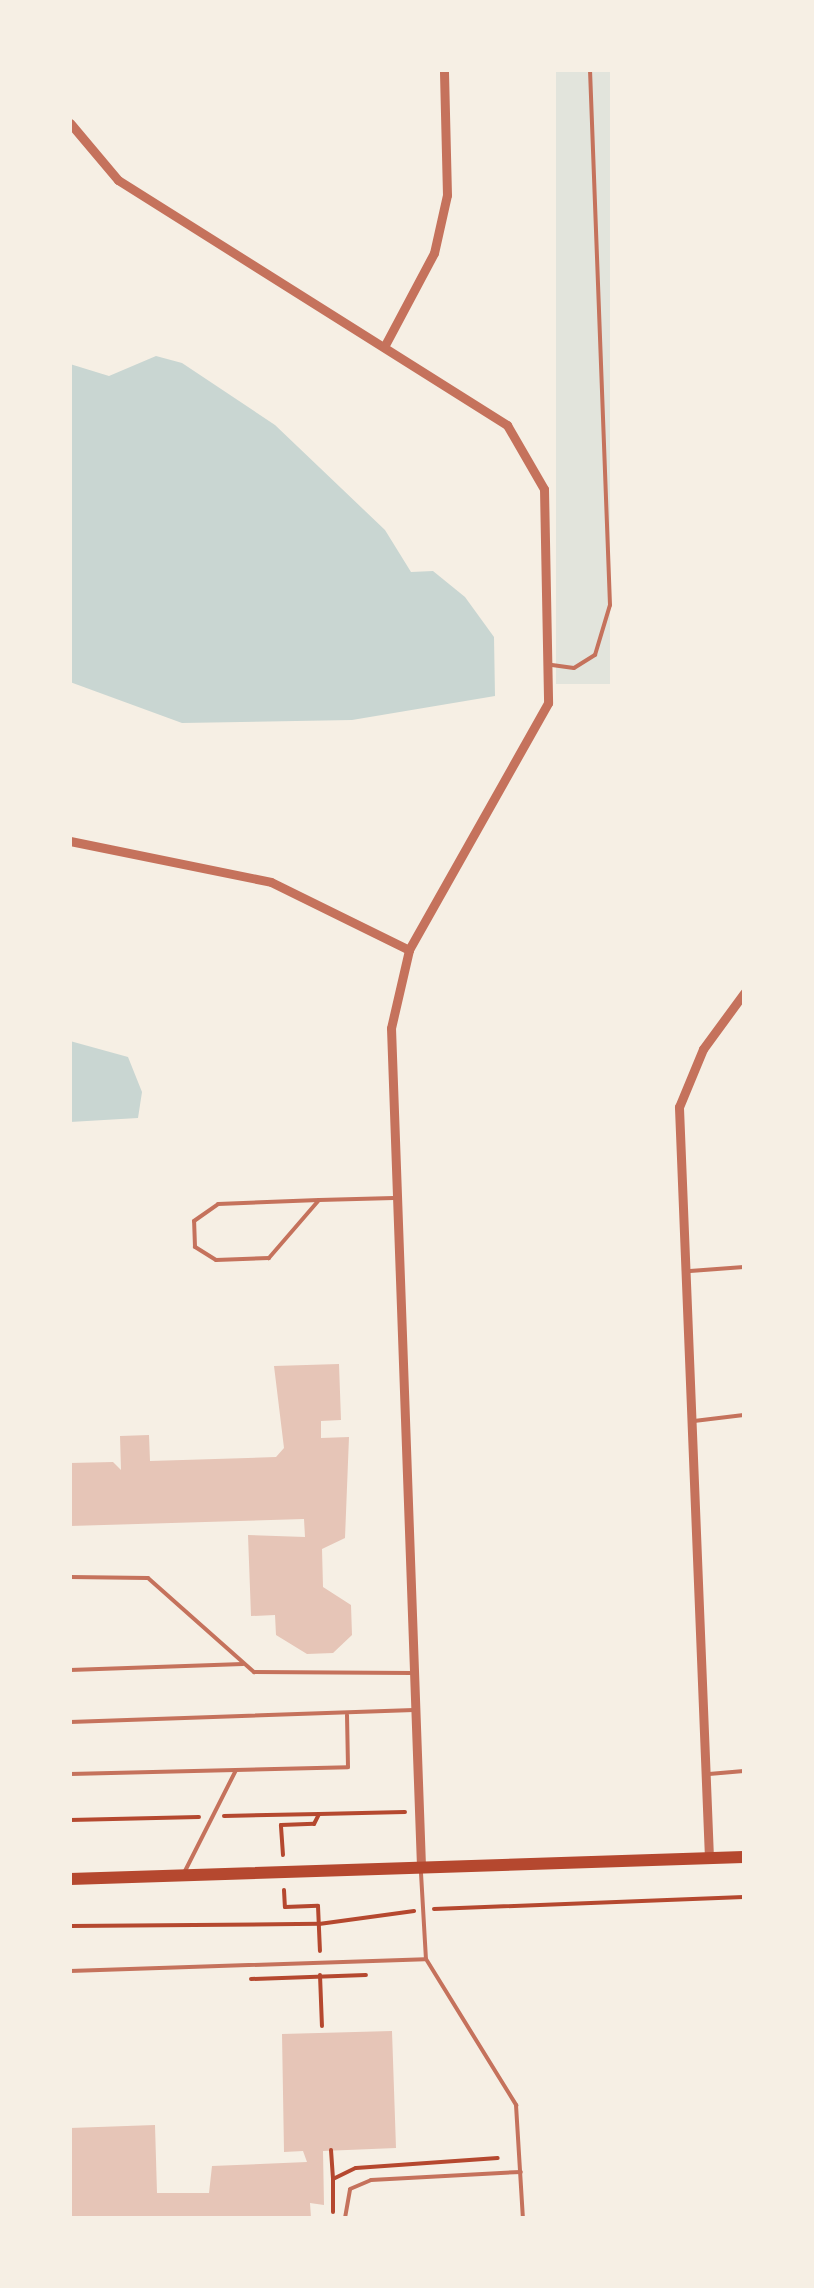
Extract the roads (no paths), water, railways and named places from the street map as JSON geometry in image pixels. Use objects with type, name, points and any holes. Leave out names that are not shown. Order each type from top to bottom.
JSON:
[{"type":"main road","points":[[70,1879],[744,1857]]},
{"type":"street","points":[[384,346],[434,254],[442,214],[444,70]]},
{"type":"street","points":[[70,123],[118,180],[507,425],[536,462],[552,666],[542,719],[409,950],[391,1028],[420,1868]]},
{"type":"street","points":[[70,841],[258,878],[409,950]]},
{"type":"street","points":[[709,1858],[679,1107],[704,1048],[744,992]]},
{"type":"lane","points":[[552,666],[574,668],[595,654],[610,605],[590,70]]},
{"type":"lane","points":[[319,1200],[269,1258],[216,1260],[195,1247],[204,1208],[319,1200],[394,1198]]},
{"type":"lane","points":[[685,1272],[744,1267]]},
{"type":"lane","points":[[691,1421],[744,1416]]},
{"type":"lane","points":[[70,1577],[148,1578],[243,1664],[270,1676],[412,1673]]},
{"type":"lane","points":[[70,1670],[243,1664]]},
{"type":"lane","points":[[70,1722],[414,1710]]},
{"type":"lane","points":[[70,1774],[348,1767],[346,1712]]},
{"type":"lane","points":[[182,1876],[236,1770]]},
{"type":"lane","points":[[706,1774],[744,1772]]},
{"type":"lane","points":[[420,1868],[426,1959],[502,2071],[516,2104],[522,2218]]},
{"type":"lane","points":[[70,1971],[426,1959]]},
{"type":"lane","points":[[345,2218],[350,2189],[371,2180],[521,2172]]}]
